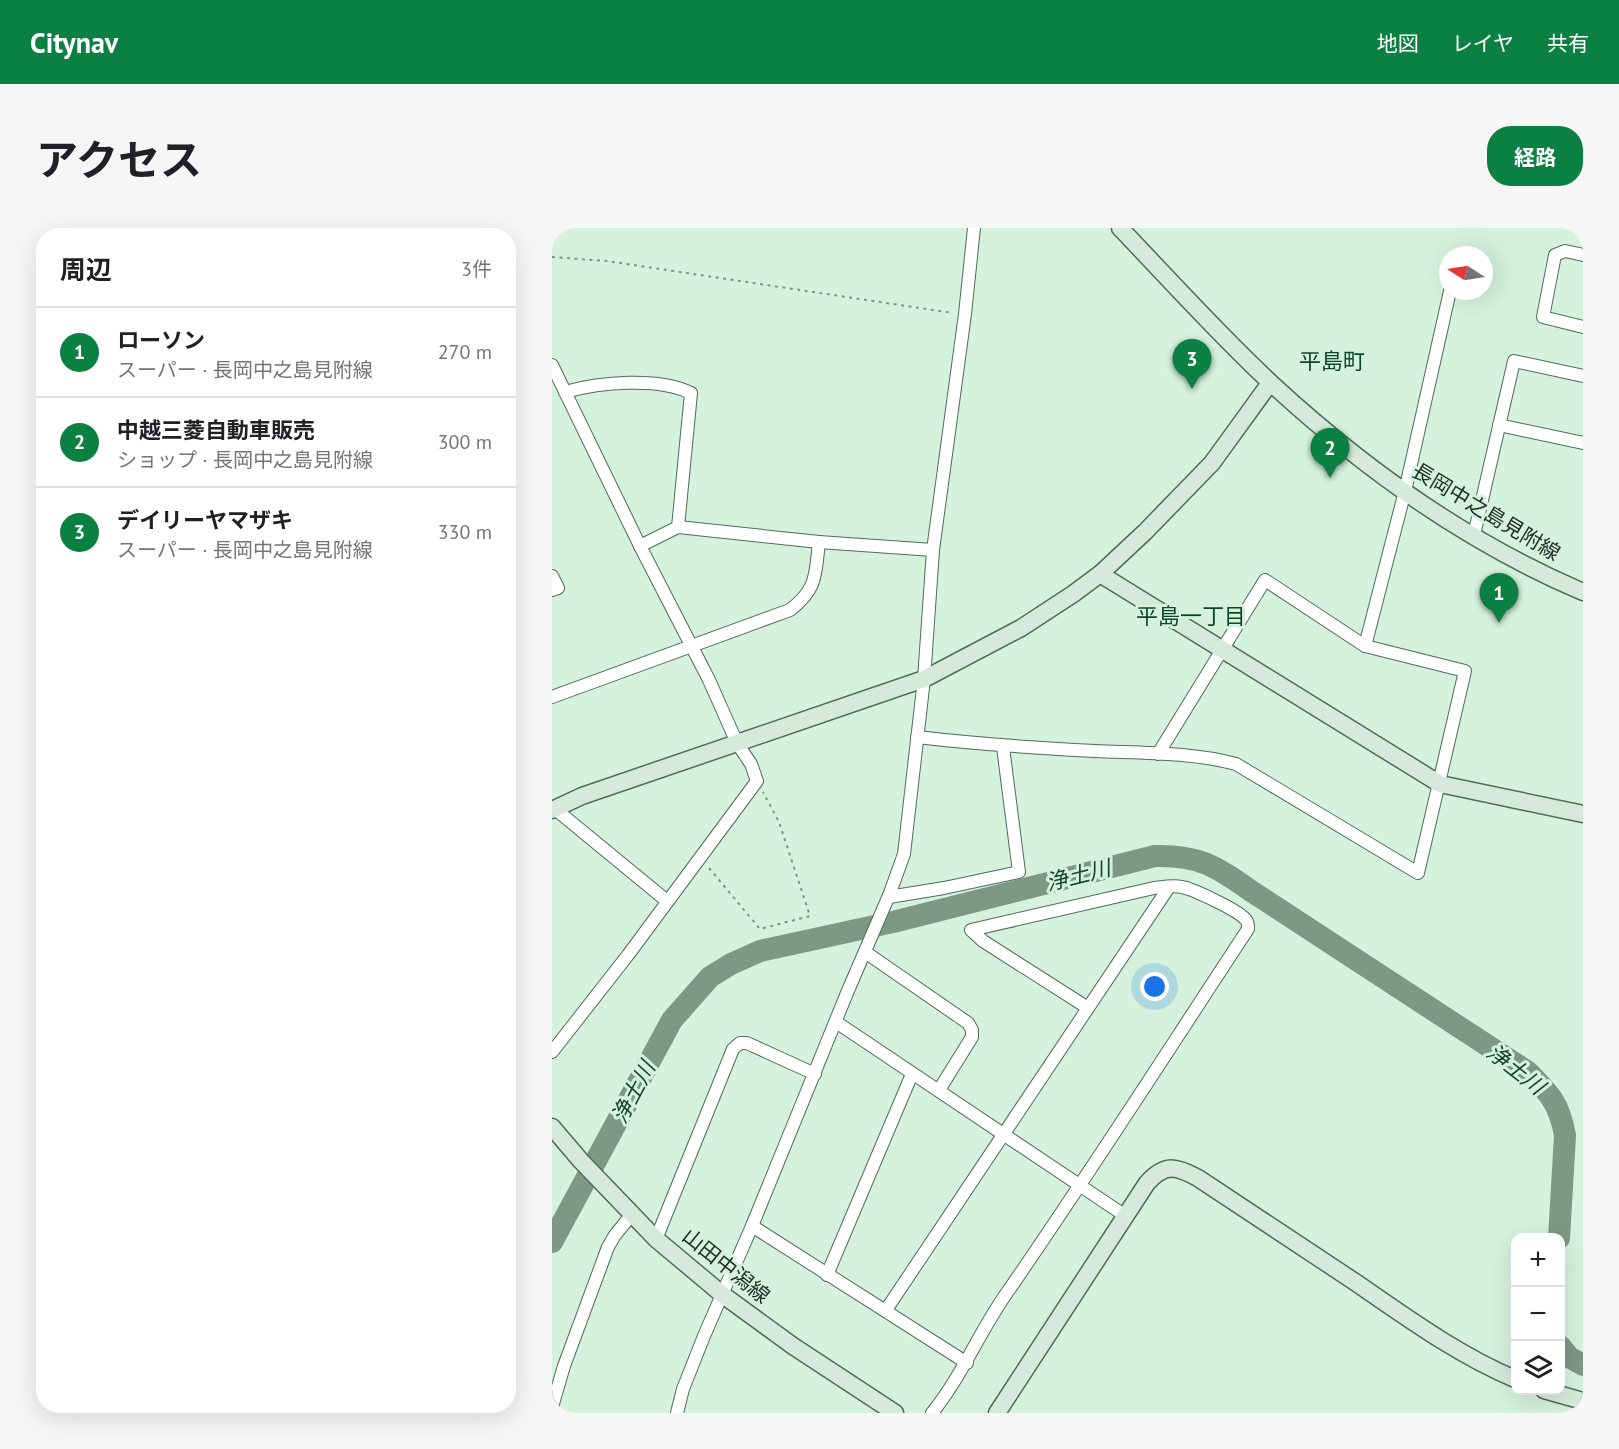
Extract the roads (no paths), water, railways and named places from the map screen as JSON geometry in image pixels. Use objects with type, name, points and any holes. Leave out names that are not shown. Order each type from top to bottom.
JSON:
[{"type":"street","points":[[677,1413],[696,1357],[889,897],[904,854],[924,680],[933,550],[966,308],[974,228]]},
{"type":"street","name":"長岡中之島見附線","points":[[1120,228],[1270,382],[1319,426],[1405,491],[1474,535],[1537,570],[1583,592]]},
{"type":"street","points":[[1583,255],[1565,251],[1555,255],[1544,317],[1583,327]]},
{"type":"street","points":[[1365,646],[1405,491],[1448,300]]},
{"type":"street","points":[[1474,535],[1514,361],[1583,376]]},
{"type":"street","points":[[552,365],[640,546],[692,646],[737,743],[752,764],[757,781],[552,1052]]},
{"type":"street","points":[[667,901],[553,809],[582,796],[924,680],[1021,628],[1100,574],[1145,532],[1212,463],[1270,382]]},
{"type":"street","points":[[565,392],[600,385],[636,383],[680,388],[691,393],[678,526]]},
{"type":"street","points":[[1499,425],[1583,442]]},
{"type":"street","points":[[640,546],[678,526],[819,542],[933,550]]},
{"type":"street","points":[[552,697],[790,610],[812,587],[819,542]]},
{"type":"street","points":[[1100,574],[1440,784],[1583,814]]},
{"type":"street","points":[[552,576],[558,588],[552,590]]},
{"type":"street","points":[[917,737],[1003,747],[1158,754],[1204,758],[1236,764],[1419,873],[1465,671],[1365,646],[1265,580],[1158,754]]},
{"type":"street","points":[[889,897],[1019,872],[1003,747]]},
{"type":"street","points":[[885,1310],[1169,886]]},
{"type":"street","points":[[932,1413],[967,1364],[978,1338],[1081,1186],[1248,929],[1247,921],[1216,901],[1183,887],[1169,886],[971,930],[983,941],[1088,1008]]},
{"type":"street","points":[[866,949],[968,1023],[972,1030],[972,1037],[939,1090]]},
{"type":"street","points":[[836,1022],[1127,1217]]},
{"type":"street","points":[[656,1239],[733,1049],[740,1043],[747,1043],[815,1074]]},
{"type":"street","points":[[827,1275],[912,1074]]},
{"type":"street","name":"山田中潟線","points":[[552,1127],[581,1161],[656,1239],[723,1295],[793,1346],[895,1413]]},
{"type":"street","points":[[997,1413],[1155,1175],[1163,1169],[1179,1169],[1198,1178],[1455,1347],[1511,1377]]},
{"type":"street","points":[[552,1407],[564,1366],[608,1247],[615,1234],[633,1214]]},
{"type":"street","points":[[752,1226],[967,1364]]},
{"type":"street","points":[[1562,1395],[1583,1401]]},
{"type":"waterway","name":"浄土川","points":[[552,1242],[672,1020],[710,977],[731,964],[760,951],[893,922],[1155,856],[1195,860],[1217,869],[1528,1072],[1552,1100],[1560,1115],[1565,1135],[1559,1233]]},
{"type":"waterway","name":"浄土川","points":[[1565,1352],[1583,1365]]},
{"type":"place","name":"デイリーヤマザキ","points":[[1192,389]]},
{"type":"place","name":"中越三菱自動車販売","points":[[1330,478]]},
{"type":"place","name":"ローソン","points":[[1499,623]]},
{"type":"district","name":"平島町","points":[[1332,361]]},
{"type":"district","name":"平島一丁目","points":[[1191,616]]}]
